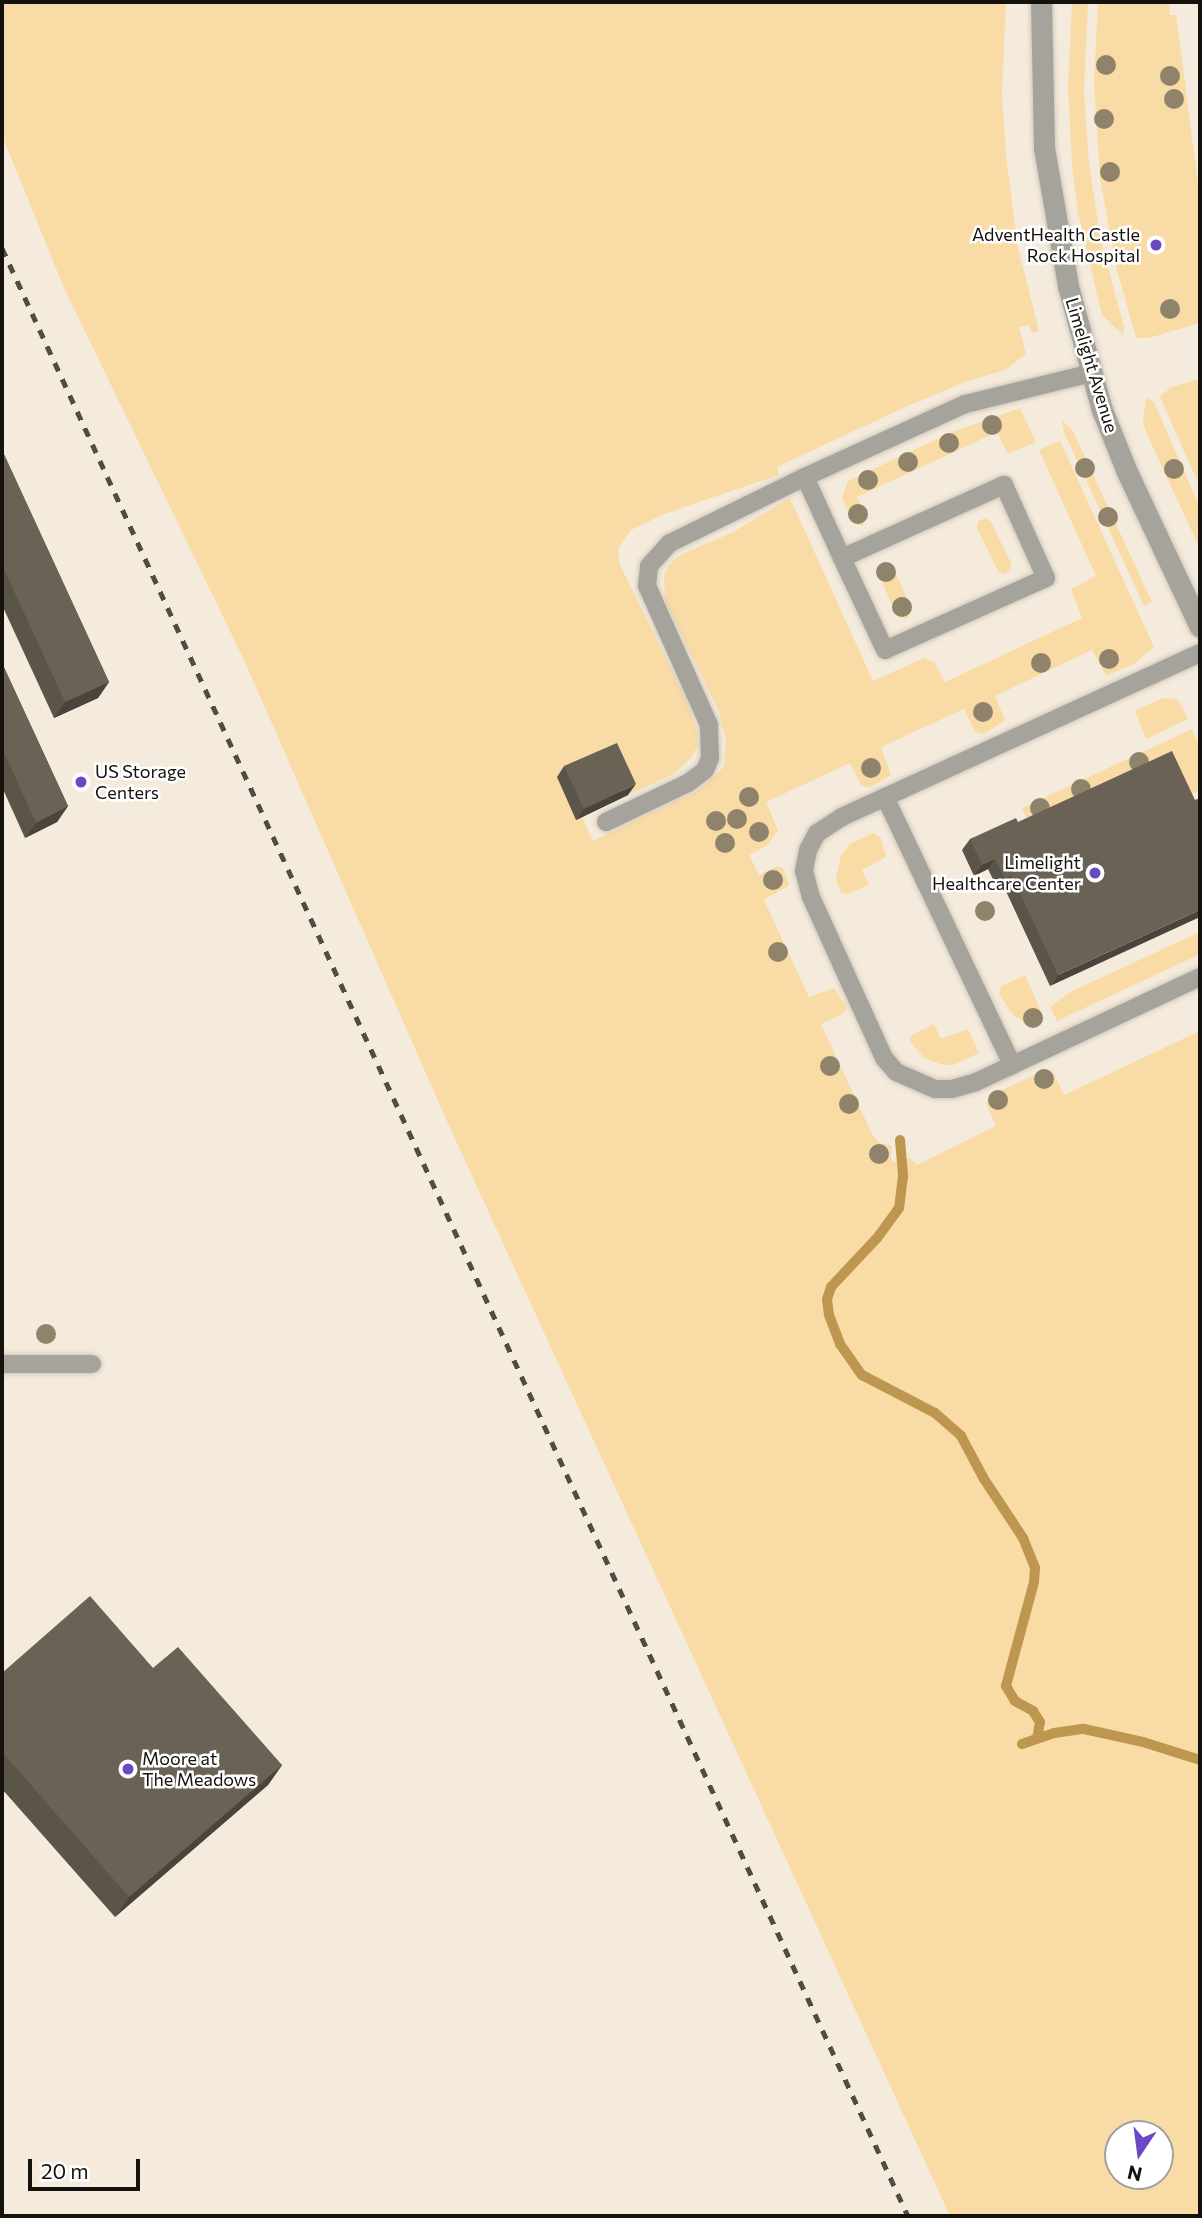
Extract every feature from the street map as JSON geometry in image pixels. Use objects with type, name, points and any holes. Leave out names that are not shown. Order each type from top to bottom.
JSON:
[{"type":"street","name":"Limelight Avenue","points":[[1041,2],[1040,72],[1047,170],[1068,286],[1102,410],[1200,627]]},
{"type":"lane","points":[[606,822],[688,783],[705,770],[710,758],[709,725],[647,586],[649,566],[670,543],[805,477],[965,404],[1092,373]]},
{"type":"lane","points":[[805,477],[842,558],[885,650],[1046,578],[1004,485],[842,558]]},
{"type":"lane","points":[[1200,653],[842,817],[817,833],[808,850],[804,871],[811,897],[884,1058],[896,1072],[935,1088],[952,1089],[1012,1065],[1200,977]]},
{"type":"lane","points":[[885,797],[1012,1065]]},
{"type":"lane","points":[[2,1364],[92,1364]]},
{"type":"shaded area","points":[[2,2],[1006,2],[1002,92],[1006,156],[1018,248],[1039,331],[1032,333],[1029,325],[1019,327],[1026,354],[1005,370],[967,381],[903,408],[777,467],[779,475],[664,514],[631,530],[618,548],[620,565],[687,701],[698,744],[692,757],[674,774],[628,795],[609,754],[577,819],[582,817],[593,841],[699,790],[724,767],[726,740],[719,711],[665,601],[664,576],[669,565],[680,555],[733,532],[790,498],[873,681],[924,658],[934,662],[945,682],[1082,618],[1071,589],[1096,576],[1039,450],[1060,441],[1154,647],[1134,664],[1106,676],[1092,650],[995,696],[1005,720],[984,734],[975,732],[964,709],[881,747],[891,775],[869,788],[861,785],[850,763],[766,802],[778,830],[768,845],[749,855],[759,875],[778,866],[784,869],[789,885],[764,900],[809,997],[834,988],[847,1008],[844,1013],[821,1024],[873,1136],[880,1143],[892,1146],[891,1158],[894,1162],[910,1158],[917,1165],[996,1126],[986,1103],[990,1096],[1043,1071],[1052,1070],[1064,1095],[1200,1031],[1200,2216],[950,2216],[450,1128],[244,660],[64,288],[2,135]]},
{"type":"shaded area","points":[[1072,2],[1088,2],[1084,91],[1089,165],[1101,241],[1124,327],[1123,335],[1102,315],[1078,213],[1072,165],[1068,86]]},
{"type":"shaded area","name":"AdventHealth Castle Rock Hospital","points":[[1098,2],[1169,2],[1170,15],[1176,15],[1200,198],[1200,323],[1149,338],[1136,338],[1116,266],[1100,178],[1094,82]]},
{"type":"shaded area","points":[[1200,379],[1200,487],[1160,397],[1171,387]]},
{"type":"shaded area","points":[[1146,398],[1154,402],[1200,508],[1200,549],[1146,432],[1143,421]]},
{"type":"shaded area","points":[[1020,408],[1036,442],[1008,454],[997,432],[857,497],[867,518],[862,526],[854,524],[842,498],[848,481],[952,432]]},
{"type":"shaded area","points":[[1062,420],[1073,431],[1152,602],[1144,606],[1064,432]]},
{"type":"shaded area","points":[[985,518],[991,522],[1011,563],[1011,570],[1005,574],[998,571],[977,528],[978,522]]},
{"type":"shaded area","points":[[883,564],[894,569],[912,610],[907,619],[897,616],[879,575],[879,567]]},
{"type":"shaded area","points":[[1162,698],[1178,699],[1188,719],[1146,739],[1135,711]]},
{"type":"shaded area","points":[[1192,729],[1200,748],[1200,790],[1182,799],[1030,825],[1022,808]]},
{"type":"shaded area","points":[[873,833],[881,838],[886,857],[862,870],[869,885],[848,894],[841,893],[836,879],[841,855],[850,844]]},
{"type":"shaded area","points":[[1200,932],[1200,954],[1057,1021],[1050,1007],[1070,992]]},
{"type":"shaded area","points":[[1025,975],[1044,1018],[1041,1023],[1027,1023],[1014,1016],[999,994],[1001,986]]},
{"type":"shaded area","points":[[934,1024],[941,1039],[968,1029],[979,1053],[953,1065],[943,1065],[924,1058],[909,1040],[913,1034]]},
{"type":"building","points":[[2,450],[109,682],[65,702],[2,565]]},
{"type":"building","points":[[2,663],[68,806],[36,823],[2,748]]},
{"type":"building","points":[[617,743],[636,784],[584,809],[564,766]]},
{"type":"building","name":"Limelight Healthcare Center","points":[[1172,751],[1195,800],[1200,798],[1200,910],[1058,975],[1012,876],[1005,879],[995,859],[982,865],[970,839],[1016,818],[1018,822]]},
{"type":"building","name":"Moore at The Meadows","points":[[90,1596],[153,1668],[178,1647],[282,1765],[129,1897],[2,1752],[2,1673]]},
{"type":"waterway","points":[[900,1140],[903,1176],[899,1208],[877,1238],[831,1287],[827,1299],[829,1315],[840,1344],[862,1375],[935,1413],[961,1436],[984,1479],[1023,1538],[1035,1568],[1034,1582],[1006,1686],[1015,1701],[1033,1711],[1040,1722],[1037,1739]]},
{"type":"waterway","points":[[1022,1744],[1054,1733],[1084,1729],[1143,1742],[1200,1760]]},
{"type":"railway","points":[[2,248],[908,2216]]},
{"type":"place","name":"AdventHealth Castle Rock Hospital","points":[[1156,245]]},
{"type":"place","name":"US Storage Centers","points":[[81,782]]},
{"type":"place","name":"Limelight Healthcare Center","points":[[1095,873]]},
{"type":"place","name":"Moore at The Meadows","points":[[128,1769]]}]
